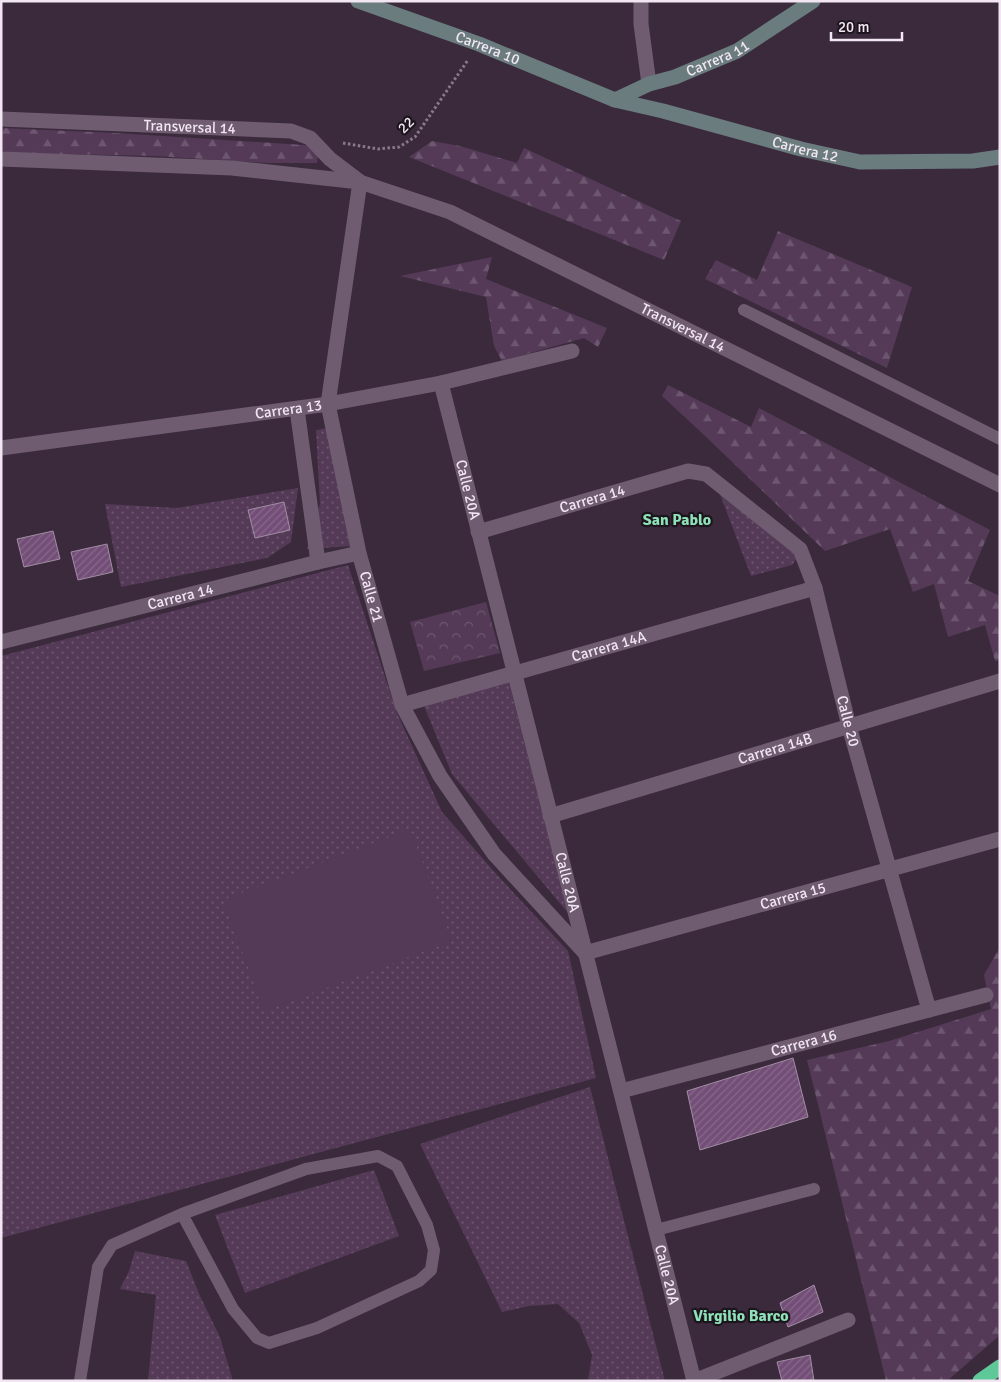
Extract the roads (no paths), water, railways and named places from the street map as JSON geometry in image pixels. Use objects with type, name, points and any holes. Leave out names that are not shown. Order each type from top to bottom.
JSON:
[{"type":"highway","points":[[980,1381],[1000,1367]]},
{"type":"street","name":"Carrera 10","points":[[358,1],[479,44],[615,100]]},
{"type":"street","points":[[641,1],[641,24],[649,84]]},
{"type":"street","name":"Carrera 11","points":[[615,100],[649,84],[675,76],[737,50],[813,1]]},
{"type":"street","name":"Carrera 12","points":[[615,100],[663,111],[801,149],[860,162],[973,161],[1000,157]]},
{"type":"street","name":"Transversal 14","points":[[1,119],[290,131],[310,138],[330,159],[360,182]]},
{"type":"street","name":"Transversal 14","points":[[1,159],[232,168],[360,182],[450,212],[1000,485]]},
{"type":"street","name":"Calle 21","points":[[360,182],[328,404],[359,553],[402,705],[440,776],[494,854],[586,953]]},
{"type":"street","name":"Carrera 13","points":[[1,448],[328,404],[441,383],[572,350]]},
{"type":"street","name":"Calle 20A","points":[[441,383],[694,1381]]},
{"type":"street","points":[[297,409],[318,562]]},
{"type":"street","name":"Carrera 14","points":[[478,532],[688,471],[706,474]]},
{"type":"street","name":"Calle 20","points":[[706,474],[800,550],[815,588],[849,726],[929,1010]]},
{"type":"street","name":"Carrera 14","points":[[1,642],[359,553]]},
{"type":"street","name":"Carrera 14A","points":[[402,705],[815,588]]},
{"type":"street","name":"Carrera 14B","points":[[550,816],[1000,680]]},
{"type":"street","name":"Carrera 15","points":[[586,953],[1000,839]]},
{"type":"street","name":"Carrera 16","points":[[620,1091],[986,995]]},
{"type":"street","points":[[694,1381],[848,1320]]},
{"type":"lane","points":[[744,310],[1000,439]]},
{"type":"lane","points":[[80,1381],[98,1267],[112,1245],[182,1214],[306,1170],[378,1156],[397,1166],[427,1226],[434,1250],[431,1270],[419,1282],[317,1328],[269,1343],[257,1338],[233,1309],[182,1214]]},
{"type":"lane","points":[[656,1230],[814,1188]]},
{"type":"district","name":"San Pablo","points":[[677,520]]},
{"type":"district","name":"Virgilio Barco","points":[[741,1316]]}]
